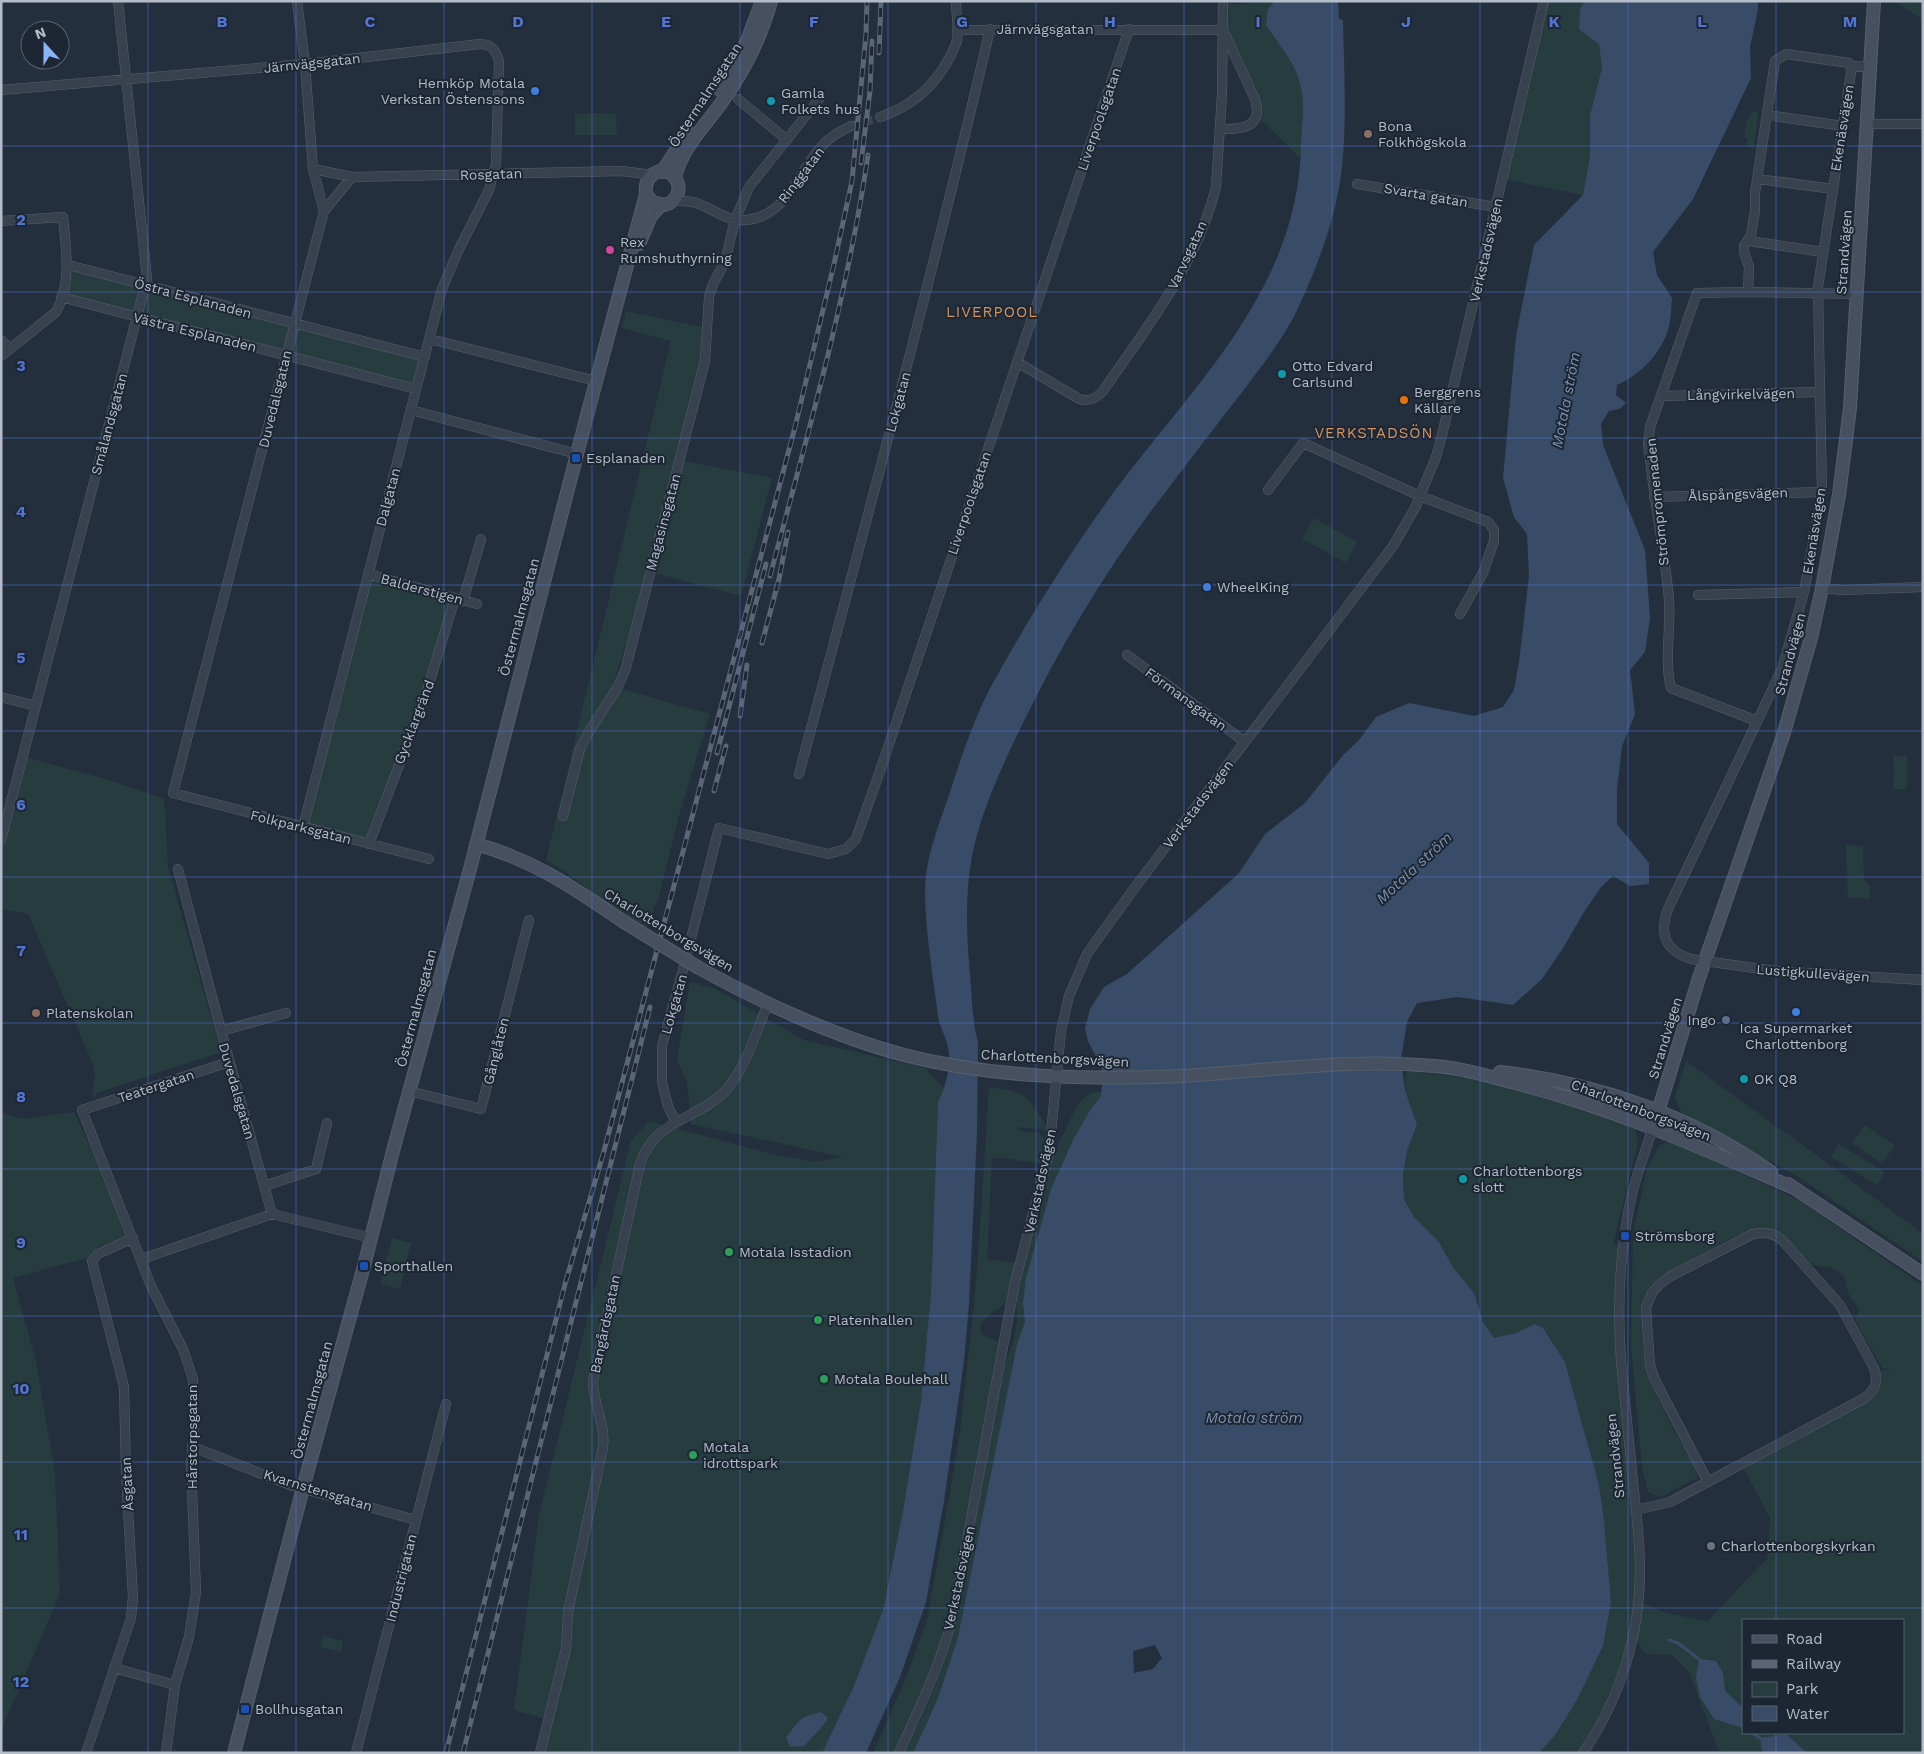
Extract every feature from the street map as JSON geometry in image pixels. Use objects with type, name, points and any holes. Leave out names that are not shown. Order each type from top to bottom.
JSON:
[{"type":"main road","name":"Östermalmsgatan","points":[[234,1753],[476,844],[649,178],[657,173],[676,149],[728,77],[747,41],[762,1]]},
{"type":"main road","name":"Östermalmsgatan","points":[[626,271],[651,216],[678,194],[678,164],[685,151],[721,103],[746,64],[762,30],[771,1]]},
{"type":"main road","name":"Strandvägen","points":[[1653,1128],[1680,1036],[1782,736],[1806,656],[1822,588],[1839,495],[1850,408],[1874,1]]},
{"type":"main road","points":[[657,173],[669,173],[677,182]]},
{"type":"main road","points":[[646,191],[652,202],[667,203]]},
{"type":"main road","name":"Charlottenborgsvägen","points":[[476,844],[515,856],[537,866],[699,968],[768,1003],[836,1032],[902,1054],[985,1070],[1057,1076],[1186,1075],[1329,1064],[1401,1064],[1474,1072],[1558,1094],[1653,1128],[1794,1188]]},
{"type":"main road","name":"Charlottenborgsvägen","points":[[1474,1072],[1492,1071],[1551,1079],[1617,1096],[1682,1121],[1746,1154],[1923,1274]]},
{"type":"street","name":"Smålandsgatan","points":[[1,840],[148,278],[130,99],[125,80],[118,1]]},
{"type":"street","name":"Duvedalsgatan","points":[[173,793],[324,212],[313,169],[305,64],[297,1]]},
{"type":"street","points":[[880,117],[906,107],[932,84],[954,50],[957,40],[956,1]]},
{"type":"street","name":"Varvsgatan","points":[[1017,362],[1079,399],[1089,400],[1098,396],[1165,300],[1191,253],[1214,193],[1220,129],[1223,1]]},
{"type":"street","name":"Verkstadsvägen","points":[[899,1753],[934,1676],[953,1615],[1015,1282],[1049,1153],[1064,1014],[1075,979],[1087,954],[1133,890],[1381,563],[1408,522],[1436,457],[1442,435],[1544,1]]},
{"type":"street","name":"Lokgatan","points":[[800,774],[912,350],[990,29]]},
{"type":"street","name":"Liverpoolsgatan","points":[[719,828],[828,854],[846,849],[856,839],[1129,29]]},
{"type":"street","name":"Järnvägsgatan","points":[[957,30],[1223,30]]},
{"type":"street","points":[[1220,129],[1242,128],[1249,125],[1254,120],[1257,106],[1223,30]]},
{"type":"street","name":"Järnvägsgatan","points":[[1,90],[305,64],[480,44],[491,46],[497,54],[499,61],[496,164],[493,174]]},
{"type":"street","points":[[1852,66],[1849,62],[1786,54],[1775,61],[1755,192],[1755,211],[1749,241],[1744,246],[1744,252],[1749,267],[1748,292],[1856,294]]},
{"type":"street","name":"Ekenäsvägen","points":[[1705,962],[1682,956],[1673,950],[1664,935],[1664,923],[1672,900],[1782,670],[1804,592],[1822,492],[1818,293],[1852,66],[1870,67]]},
{"type":"street","name":"Magasinsgatan","points":[[563,816],[580,750],[590,730],[616,690],[625,671],[705,361],[709,297],[713,284],[725,262],[741,202],[749,187],[820,98]]},
{"type":"street","points":[[738,99],[786,140]]},
{"type":"street","points":[[1767,115],[1843,126]]},
{"type":"street","points":[[1867,124],[1923,124]]},
{"type":"street","name":"Ringgatan","points":[[735,220],[748,220],[758,217],[779,205],[794,187],[810,159],[821,146],[831,137],[851,126]]},
{"type":"street","name":"Rosgatan","points":[[313,169],[352,177],[603,171],[657,173]]},
{"type":"street","points":[[630,173],[646,191]]},
{"type":"street","name":"Dalgatan","points":[[303,827],[442,289],[458,249],[488,190],[493,174]]},
{"type":"street","points":[[324,212],[352,177]]},
{"type":"street","points":[[1758,179],[1833,189]]},
{"type":"street","points":[[677,182],[693,202]]},
{"type":"street","name":"Svarta gatan","points":[[1357,184],[1496,207]]},
{"type":"street","points":[[667,203],[693,202],[735,220]]},
{"type":"street","points":[[1,221],[62,217],[68,265],[62,297],[56,312],[1,356]]},
{"type":"street","points":[[1749,241],[1824,252]]},
{"type":"street","name":"Östra Esplanaden","points":[[68,265],[425,357]]},
{"type":"street","name":"Strömpromenaden","points":[[1748,292],[1697,293],[1649,435],[1648,445],[1669,600],[1668,667],[1671,688],[1757,721]]},
{"type":"street","name":"Västra Esplanaden","points":[[62,297],[416,389]]},
{"type":"street","points":[[430,338],[596,381]]},
{"type":"street","points":[[1,340],[10,349]]},
{"type":"street","name":"Långvirkelvägen","points":[[1662,396],[1820,392]]},
{"type":"street","points":[[411,410],[577,454]]},
{"type":"street","points":[[1268,490],[1302,443],[1420,496],[1488,522],[1494,530],[1494,541],[1483,573],[1460,614]]},
{"type":"street","name":"Ålspångsvägen","points":[[1654,497],[1822,492]]},
{"type":"street","name":"Gycklargränd","points":[[369,844],[426,694],[481,539]]},
{"type":"street","name":"Balderstigen","points":[[368,574],[477,604]]},
{"type":"street","points":[[1822,588],[1844,590],[1923,587]]},
{"type":"street","points":[[1698,595],[1804,592]]},
{"type":"street","name":"Förmansgatan","points":[[1127,655],[1245,742]]},
{"type":"street","points":[[1,697],[36,706]]},
{"type":"street","name":"Folkparksgatan","points":[[173,793],[429,859]]},
{"type":"street","name":"Lokgatan","points":[[676,1122],[668,1106],[664,1088],[661,1063],[662,1046],[719,828]]},
{"type":"street","name":"Duvedalsgatan","points":[[178,869],[272,1214]]},
{"type":"street","name":"Gånglåten","points":[[409,1091],[481,1109],[529,920]]},
{"type":"street","name":"Lustigkullevägen","points":[[1705,962],[1794,973],[1923,980]]},
{"type":"street","name":"Bangårdsgatan","points":[[540,1753],[566,1649],[568,1612],[603,1447],[604,1433],[593,1390],[595,1370],[640,1164],[647,1147],[660,1132],[709,1103],[727,1088],[742,1066],[768,1003]]},
{"type":"street","points":[[221,1031],[286,1013]]},
{"type":"street","name":"Teatergatan","points":[[82,1110],[230,1062]]},
{"type":"street","name":"Hårstorpsgatan","points":[[82,1110],[158,1302],[189,1364],[193,1379],[193,1447],[191,1463],[196,1592],[189,1637],[175,1685],[166,1753]]},
{"type":"street","points":[[264,1186],[316,1169],[327,1123]]},
{"type":"street","name":"Strandvägen","points":[[1585,1752],[1614,1697],[1634,1632],[1639,1601],[1640,1569],[1636,1510],[1620,1354],[1620,1288],[1630,1208],[1638,1174],[1653,1128]]},
{"type":"street","points":[[142,1258],[272,1214],[372,1238]]},
{"type":"street","name":"Strandvägen","points":[[1636,1510],[1670,1502],[1708,1482],[1863,1400],[1874,1391],[1876,1384],[1874,1368],[1840,1305],[1782,1240],[1773,1234],[1760,1232],[1753,1234],[1672,1276],[1656,1288],[1646,1308],[1651,1371],[1708,1482]]},
{"type":"street","name":"Åsgatan","points":[[86,1753],[131,1618],[133,1606],[126,1474],[125,1399],[122,1376],[92,1261],[98,1254],[134,1238]]},
{"type":"street","name":"Industrigatan","points":[[356,1753],[446,1404]]},
{"type":"street","name":"Kvarnstensgatan","points":[[193,1447],[303,1488],[416,1520]]},
{"type":"street","points":[[114,1668],[175,1685]]},
{"type":"green space","points":[[1248,1],[1320,1],[1326,160],[1298,156],[1260,119],[1224,23],[1223,4],[1247,4]]},
{"type":"green space","points":[[1545,1],[1584,1],[1580,9],[1599,44],[1602,68],[1590,115],[1590,156],[1583,195],[1503,179]]},
{"type":"green space","points":[[1894,1],[1923,1],[1923,20]]},
{"type":"green space","points":[[1754,111],[1758,112],[1754,148],[1746,146],[1748,138],[1744,137],[1746,122]]},
{"type":"green space","points":[[575,114],[616,114],[617,135],[575,135]]},
{"type":"green space","points":[[67,264],[424,352],[416,385],[61,295]]},
{"type":"green space","points":[[626,311],[706,328],[707,356],[678,460],[772,478],[741,596],[651,572],[612,686],[710,714],[680,812],[659,896],[647,927],[604,902],[566,872],[546,860],[671,341],[622,328]]},
{"type":"green space","points":[[1314,518],[1357,542],[1346,563],[1302,539]]},
{"type":"green space","points":[[367,569],[456,595],[372,840],[299,826]]},
{"type":"green space","points":[[21,756],[102,778],[163,798],[168,867],[221,1052],[97,1093],[92,1100],[95,1075],[93,1064],[28,914],[1,909],[1,846]]},
{"type":"green space","points":[[1893,756],[1907,756],[1907,789],[1894,789]]},
{"type":"green space","points":[[1846,845],[1863,846],[1864,880],[1870,887],[1869,899],[1848,897]]},
{"type":"green space","name":"Motala idrottspark","points":[[690,982],[714,988],[804,1040],[925,1068],[944,1089],[938,1102],[931,1292],[921,1401],[903,1511],[883,1610],[853,1688],[822,1753],[540,1753],[549,1720],[514,1710],[539,1515],[631,1141],[649,1121],[771,1154],[814,1162],[842,1157],[691,1124],[687,1082],[677,1060]]},
{"type":"green space","points":[[1686,1061],[1923,1234],[1923,1262],[1794,1174],[1682,1114],[1675,1098]]},
{"type":"green space","points":[[1406,1071],[1466,1078],[1504,1086],[1622,1120],[1635,1130],[1638,1143],[1613,1245],[1623,1246],[1626,1410],[1634,1512],[1637,1601],[1666,1613],[1708,1621],[1758,1567],[1767,1560],[1770,1518],[1740,1462],[1873,1391],[1876,1372],[1891,1368],[1882,1368],[1855,1320],[1859,1309],[1848,1293],[1844,1276],[1830,1267],[1813,1265],[1778,1233],[1770,1229],[1759,1229],[1733,1237],[1658,1279],[1648,1291],[1642,1306],[1643,1351],[1650,1382],[1673,1429],[1698,1470],[1697,1478],[1660,1497],[1648,1492],[1642,1467],[1631,1346],[1633,1234],[1647,1168],[1660,1145],[1669,1142],[1696,1152],[1799,1200],[1923,1286],[1923,1753],[1725,1753],[1718,1749],[1689,1672],[1672,1655],[1645,1654],[1632,1632],[1620,1680],[1584,1753],[1539,1753],[1556,1734],[1578,1698],[1603,1646],[1611,1602],[1599,1485],[1565,1362],[1543,1328],[1535,1324],[1516,1333],[1494,1339],[1483,1322],[1474,1293],[1453,1267],[1439,1242],[1414,1217],[1404,1199],[1403,1175],[1407,1151],[1417,1125],[1405,1090]]},
{"type":"green space","points":[[989,1087],[1017,1093],[1029,1101],[1040,1115],[1046,1125],[1046,1130],[1018,1127],[1021,1131],[1039,1133],[1046,1141],[1042,1164],[992,1158],[987,1259],[1016,1263],[1005,1304],[986,1318],[981,1323],[980,1328],[982,1333],[999,1341],[950,1603],[939,1647],[927,1682],[894,1753],[873,1753],[907,1675],[927,1620],[950,1492],[960,1432],[973,1312]]},
{"type":"green space","points":[[1102,1092],[1101,1096],[1090,1110],[1073,1140],[1051,1189],[1023,1304],[1025,1322],[1017,1344],[958,1637],[938,1698],[913,1753],[905,1753],[933,1692],[955,1628],[965,1583],[993,1424],[1006,1361],[1014,1340],[1017,1321],[1016,1297],[1054,1154],[1077,1105],[1088,1094]]},
{"type":"green space","points":[[1,1112],[21,1119],[74,1112],[133,1236],[97,1247],[90,1257],[13,1278],[36,1361],[55,1473],[60,1594],[6,1719],[1,1737]]},
{"type":"green space","points":[[1864,1125],[1895,1145],[1882,1164],[1852,1143]]},
{"type":"green space","points":[[1839,1144],[1885,1172],[1877,1185],[1831,1157]]},
{"type":"green space","points":[[392,1238],[411,1243],[400,1289],[380,1284]]},
{"type":"green space","points":[[324,1636],[343,1641],[341,1652],[320,1647]]},
{"type":"water","points":[[1275,1],[1338,1],[1339,19],[1343,20],[1345,94],[1344,149],[1336,202],[1320,256],[1293,317],[1266,360],[1143,521],[1087,606],[1037,694],[993,789],[981,822],[969,872],[967,905],[967,938],[972,1007],[978,1042],[977,1132],[969,1304],[964,1361],[944,1501],[926,1602],[900,1677],[866,1753],[822,1753],[853,1688],[883,1610],[903,1511],[921,1401],[931,1292],[938,1102],[944,1088],[949,1066],[949,1051],[939,1020],[927,926],[925,883],[932,846],[974,723],[994,681],[1020,635],[1106,503],[1234,336],[1260,293],[1282,246],[1296,196],[1303,107],[1301,88],[1296,71],[1266,25],[1268,9]]},
{"type":"water","name":"Motala ström","points":[[1584,1],[1758,1],[1750,47],[1751,78],[1693,199],[1653,252],[1657,275],[1672,298],[1667,333],[1658,350],[1647,364],[1633,376],[1617,385],[1616,395],[1626,403],[1619,409],[1609,411],[1601,424],[1603,445],[1645,550],[1650,618],[1645,652],[1630,670],[1635,714],[1622,746],[1617,789],[1617,824],[1649,863],[1649,884],[1630,886],[1613,876],[1601,887],[1542,979],[1513,1005],[1458,997],[1417,1003],[1407,1022],[1401,1059],[1405,1090],[1417,1125],[1407,1151],[1403,1175],[1404,1199],[1414,1217],[1439,1242],[1453,1267],[1474,1293],[1483,1322],[1494,1338],[1516,1333],[1535,1324],[1543,1328],[1565,1362],[1599,1485],[1604,1520],[1611,1602],[1603,1646],[1578,1698],[1556,1734],[1539,1753],[913,1753],[938,1698],[958,1637],[1017,1344],[1025,1322],[1023,1304],[1026,1278],[1051,1189],[1073,1140],[1090,1110],[1101,1096],[1103,1075],[1101,1066],[1088,1041],[1085,1029],[1090,1009],[1104,987],[1127,974],[1239,873],[1265,834],[1305,803],[1344,754],[1359,740],[1376,717],[1409,703],[1474,716],[1503,707],[1514,690],[1529,576],[1527,534],[1514,517],[1503,478],[1516,336],[1534,245],[1583,195],[1590,156],[1590,115],[1602,68],[1599,44],[1579,29],[1580,9]],"holes":[[[1155,1645],[1162,1658],[1153,1669],[1134,1673],[1133,1651]]]},
{"type":"water","points":[[1699,1659],[1716,1661],[1723,1673],[1725,1691],[1742,1708],[1742,1728],[1714,1719],[1700,1697],[1696,1678]]},
{"type":"water","points":[[821,1712],[828,1718],[821,1728],[804,1746],[790,1747],[786,1737],[797,1723],[807,1716]]},
{"type":"water","points":[[1786,1734],[1807,1753],[1765,1753],[1762,1750],[1760,1738]]},
{"type":"waterway","points":[[1669,1640],[1678,1643],[1699,1659]]},
{"type":"waterway","points":[[1754,1734],[1760,1738]]},
{"type":"tunnel","points":[[851,126],[880,117]]},
{"type":"railway","points":[[446,1753],[565,1284],[604,1151],[795,427],[852,181],[866,34],[867,1]]},
{"type":"railway","points":[[879,53],[881,1]]},
{"type":"railway","points":[[861,163],[870,91],[872,41]]},
{"type":"railway","points":[[770,576],[838,314],[868,155]]},
{"type":"railway","points":[[762,643],[779,579],[788,532]]},
{"type":"railway","points":[[717,753],[766,564]]},
{"type":"railway","points":[[740,716],[747,665]]},
{"type":"railway","points":[[714,791],[726,746]]},
{"type":"railway","points":[[463,1753],[650,1007]]},
{"type":"place","name":"Hemköp Motala Verkstan Östenssons","points":[[535,91]]},
{"type":"place","name":"Gamla Folkets hus","points":[[771,101]]},
{"type":"place","name":"Bona Folkhögskola","points":[[1368,134]]},
{"type":"place","name":"Rex Rumshuthyrning","points":[[610,250]]},
{"type":"place","name":"Otto Edvard Carlsund","points":[[1282,374]]},
{"type":"place","name":"Berggrens Källare","points":[[1404,400]]},
{"type":"place","name":"Esplanaden","points":[[576,458]]},
{"type":"place","name":"WheelKing","points":[[1207,587]]},
{"type":"place","name":"Ica Supermarket Charlottenborg","points":[[1796,1012]]},
{"type":"place","name":"Platenskolan","points":[[36,1013]]},
{"type":"place","name":"Ingo","points":[[1726,1020]]},
{"type":"place","name":"OK Q8","points":[[1744,1079]]},
{"type":"place","name":"Charlottenborgs slott","points":[[1463,1179]]},
{"type":"place","name":"Strömsborg","points":[[1625,1236]]},
{"type":"place","name":"Motala Isstadion","points":[[729,1252]]},
{"type":"place","name":"Sporthallen","points":[[364,1266]]},
{"type":"place","name":"Platenhallen","points":[[818,1320]]},
{"type":"place","name":"Motala Boulehall","points":[[824,1379]]},
{"type":"place","name":"Motala idrottspark","points":[[693,1455]]},
{"type":"place","name":"Charlottenborgskyrkan","points":[[1711,1546]]},
{"type":"place","name":"Bollhusgatan","points":[[245,1709]]},
{"type":"district","name":"LIVERPOOL","points":[[992,312]]},
{"type":"district","name":"VERKSTADSÖN","points":[[1374,433]]}]
